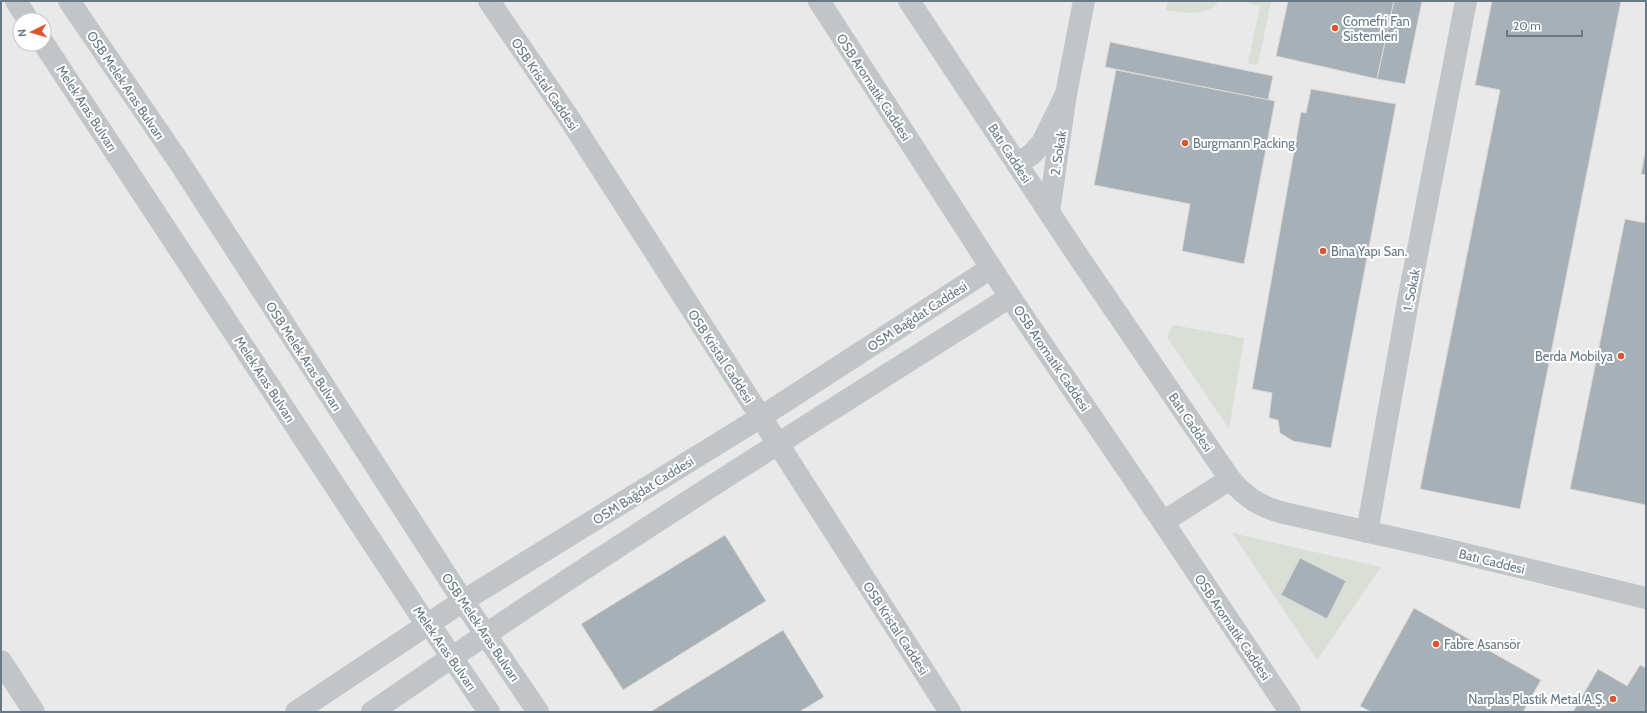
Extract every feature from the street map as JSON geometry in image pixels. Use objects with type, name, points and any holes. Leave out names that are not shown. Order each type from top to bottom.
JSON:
[{"type":"street","points":[[16,1],[23,12]]},
{"type":"street","name":"OSB Melek Aras Bulvarı","points":[[69,1],[185,172],[463,601],[538,712]]},
{"type":"street","name":"OSB Kristal Caddesi","points":[[489,1],[567,115],[950,712]]},
{"type":"street","name":"OSB Aromatik Caddesi","points":[[818,1],[1010,298],[1163,522],[1290,712]]},
{"type":"street","name":"Batı Caddesi","points":[[909,1],[1049,212],[1230,479],[1248,498],[1269,509],[1449,550],[1646,598]]},
{"type":"street","name":"2. Sokak","points":[[1049,212],[1066,94],[1084,1]]},
{"type":"street","name":"1. Sokak","points":[[1367,532],[1409,296],[1466,1]]},
{"type":"street","name":"Melek Aras Bulvarı","points":[[49,52],[426,624],[434,631],[489,712]]},
{"type":"street","name":"2. Sokak","points":[[1017,164],[1032,154],[1042,143],[1066,94]]},
{"type":"street","name":"OSM Bağdat Caddesi","points":[[296,712],[426,624],[761,417],[991,268]]},
{"type":"street","points":[[372,712],[486,633],[778,444],[1010,298]]},
{"type":"street","points":[[1163,522],[1230,479]]},
{"type":"street","points":[[1,662],[34,712]]},
{"type":"shaded area","points":[[1,1],[1646,1],[1646,712],[1,712]]},
{"type":"shaded area","points":[[1168,1],[1219,1],[1208,10],[1187,13],[1166,10]]},
{"type":"shaded area","points":[[1247,1],[1271,1],[1258,65],[1248,63],[1260,6],[1246,3]]},
{"type":"shaded area","points":[[1173,325],[1244,338],[1229,429],[1167,337]]},
{"type":"shaded area","points":[[1232,533],[1381,567],[1317,660]]},
{"type":"building","name":"Comefri Fan Sistemleri","points":[[1288,1],[1394,1],[1377,79],[1276,56]]},
{"type":"building","points":[[1394,1],[1422,1],[1405,84],[1377,79]]},
{"type":"building","points":[[1492,1],[1621,1],[1520,509],[1420,489],[1500,90],[1475,85]]},
{"type":"building","points":[[1110,42],[1273,76],[1268,100],[1105,67]]},
{"type":"building","name":"Burgmann Packing","points":[[1116,70],[1275,101],[1244,264],[1182,251],[1190,204],[1094,185]]},
{"type":"building","name":"Bina Yapı San.","points":[[1311,89],[1396,104],[1331,448],[1293,441],[1280,433],[1278,420],[1269,418],[1272,393],[1252,389],[1301,112],[1306,113]]},
{"type":"building","points":[[1646,148],[1646,175],[1641,174]]},
{"type":"building","name":"Berda Mobilya","points":[[1625,219],[1646,223],[1646,505],[1570,489]]},
{"type":"building","points":[[725,535],[766,601],[623,690],[581,624]]},
{"type":"building","points":[[1300,558],[1346,581],[1327,619],[1281,595]]},
{"type":"building","name":"Fabre Asansör","points":[[1414,608],[1541,680],[1523,712],[1371,712],[1360,706]]},
{"type":"building","points":[[783,630],[824,697],[799,712],[650,712]]},
{"type":"building","name":"Narplas Plastik Metal A.Ş.","points":[[1640,665],[1646,668],[1646,712],[1573,712],[1598,669],[1627,686]]},
{"type":"place","name":"Comefri Fan Sistemleri","points":[[1335,28]]},
{"type":"place","name":"Burgmann Packing","points":[[1185,143]]},
{"type":"place","name":"Bina Yapı San.","points":[[1323,251]]},
{"type":"place","name":"Berda Mobilya","points":[[1621,356]]},
{"type":"place","name":"Fabre Asansör","points":[[1436,644]]},
{"type":"place","name":"Narplas Plastik Metal A.Ş.","points":[[1613,699]]}]
